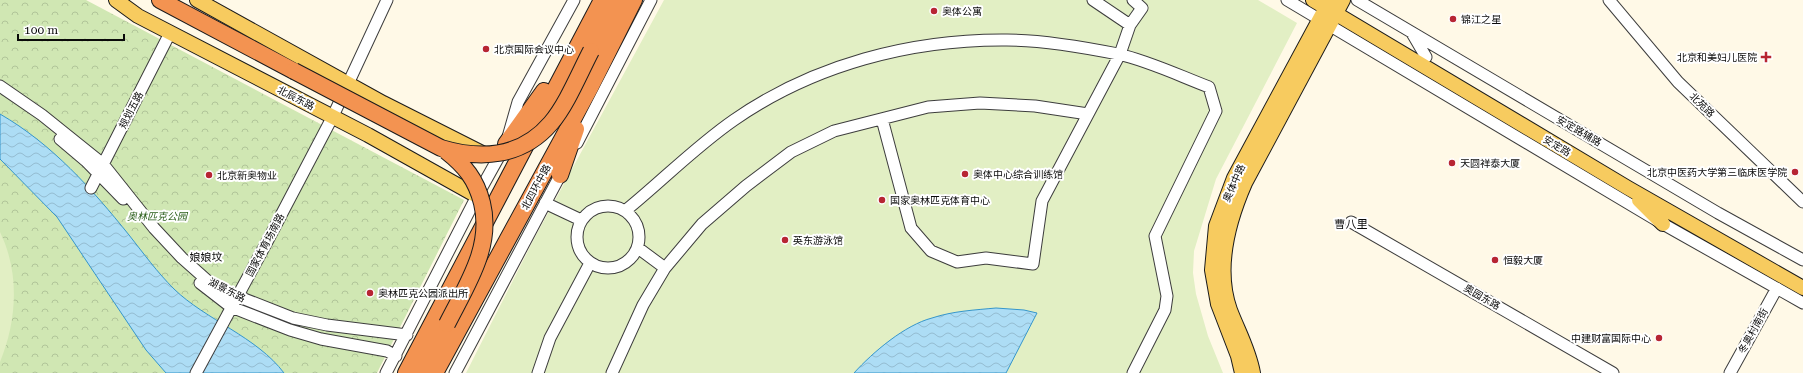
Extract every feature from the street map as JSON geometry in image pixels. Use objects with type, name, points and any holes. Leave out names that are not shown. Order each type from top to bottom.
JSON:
[{"type":"highway","points":[[160,0],[297,63],[441,148],[457,160],[470,174],[478,188],[485,214],[484,238],[476,265],[420,373]]},
{"type":"highway","points":[[441,148],[458,153],[491,155],[506,152],[538,136],[551,123],[562,106],[602,0]]},
{"type":"highway","points":[[506,144],[584,49],[630,2]]},
{"type":"highway","name":"北四环中路","points":[[435,373],[590,88],[630,2]]},
{"type":"highway","points":[[406,373],[584,49]]},
{"type":"highway","points":[[560,175],[590,88]]},
{"type":"main road","name":"北辰东路","points":[[116,0],[138,16],[333,116],[477,196]]},
{"type":"main road","points":[[197,0],[214,4],[297,63],[307,68],[304,81],[298,88],[287,93]]},
{"type":"main road","name":"安定路","points":[[1313,0],[1426,57],[1633,181],[1803,277]]},
{"type":"main road","name":"安定路","points":[[1332,9],[1628,188],[1803,288]]},
{"type":"main road","name":"奥体中路","points":[[1242,373],[1238,356],[1218,304],[1212,270],[1216,226],[1234,178],[1332,9]]},
{"type":"main road","name":"奥体中路","points":[[1253,373],[1245,344],[1230,309],[1225,287],[1224,263],[1226,238],[1237,201],[1245,183],[1332,9]]},
{"type":"main road","points":[[297,63],[347,83],[383,103],[497,160]]},
{"type":"main road","points":[[368,135],[361,127],[360,121],[362,116],[370,105],[383,103]]},
{"type":"main road","points":[[1628,188],[1663,224]]},
{"type":"street","name":"国家体育场南路","points":[[196,373],[333,116],[347,83],[387,0]]},
{"type":"street","points":[[386,373],[407,335],[477,196],[506,144],[518,102],[574,0]]},
{"type":"street","name":"北四环中路","points":[[455,373],[651,0]]},
{"type":"street","points":[[1093,0],[1130,25]]},
{"type":"street","points":[[882,119],[911,228],[931,251],[957,262],[986,258],[1033,264],[1042,201],[1120,54],[1130,25],[1142,8],[1133,0]]},
{"type":"street","points":[[1286,0],[1332,9],[1663,224],[1803,303]]},
{"type":"street","name":"安定路辅路","points":[[1357,0],[1718,213],[1803,260]]},
{"type":"street","name":"北苑路","points":[[1609,0],[1678,82],[1803,202]]},
{"type":"street","name":"安定路","points":[[1412,32],[1426,57]]},
{"type":"street","name":"规划五路","points":[[91,188],[170,33]]},
{"type":"street","points":[[625,210],[734,120],[815,75],[861,60],[909,48],[944,43],[1008,40],[1053,44],[1120,54],[1209,87],[1216,111],[1155,236],[1167,296],[1165,310],[1133,373]]},
{"type":"street","name":"湖景东路","points":[[0,86],[42,115],[101,168],[182,258],[209,282],[237,296],[293,318],[327,325],[407,335]]},
{"type":"street","name":"湖景东路","points":[[0,95],[36,119],[101,168],[179,264],[195,279],[232,307],[290,330],[321,339],[387,351],[396,356]]},
{"type":"street","points":[[612,373],[643,305],[665,268],[702,224],[746,186],[790,152],[834,131],[928,107],[980,103],[1035,106],[1088,114]]},
{"type":"street","points":[[545,203],[581,220]]},
{"type":"street","points":[[616,206],[625,210],[633,218],[638,227],[640,237],[638,248],[633,256],[626,263],[618,267],[608,269],[599,268],[590,264],[583,257],[578,248],[576,239],[577,229],[581,220],[596,208],[616,206]]},
{"type":"street","name":"奥园东路","points":[[1351,222],[1613,373]]},
{"type":"street","points":[[638,248],[665,268]]},
{"type":"street","points":[[538,373],[550,338],[590,264]]},
{"type":"street","name":"冬奥村南街","points":[[1730,373],[1777,288]]},
{"type":"green space","name":"奥林匹克公园","points":[[0,0],[86,0],[464,200],[377,373],[0,373]]},
{"type":"green space","name":"国家奥林匹克体育中心","points":[[664,0],[1258,0],[1297,23],[1216,179],[1194,251],[1193,273],[1196,294],[1208,336],[1223,373],[466,373],[535,237]]},
{"type":"green space","points":[[0,232],[11,264],[14,297],[10,330],[0,362]]},
{"type":"water","points":[[0,114],[37,139],[86,184],[174,289],[201,310],[260,349],[273,360],[284,373],[166,373],[146,350],[57,217],[0,159]]},
{"type":"water","points":[[996,308],[1024,310],[1037,313],[1006,373],[854,373],[880,348],[900,333],[911,327],[940,316],[956,312]]},
{"type":"place","name":"奥体公寓","points":[[934,11]]},
{"type":"place","name":"锦江之星","points":[[1453,19]]},
{"type":"place","name":"北京国际会议中心","points":[[486,49]]},
{"type":"place","name":"北京和美妇儿医院","points":[[1766,57]]},
{"type":"place","name":"天圆祥泰大厦","points":[[1452,163]]},
{"type":"place","name":"北京中医药大学第三临床医学院","points":[[1795,172]]},
{"type":"place","name":"奥体中心综合训练馆","points":[[965,174]]},
{"type":"place","name":"北京新奥物业","points":[[209,175]]},
{"type":"place","name":"国家奥林匹克体育中心","points":[[882,200]]},
{"type":"place","name":"英东游泳馆","points":[[785,240]]},
{"type":"place","name":"恒毅大厦","points":[[1495,260]]},
{"type":"place","name":"奥林匹克公园派出所","points":[[370,293]]},
{"type":"place","name":"中建财富国际中心","points":[[1659,338]]},
{"type":"district","name":"曹八里","points":[[1351,224]]},
{"type":"district","name":"娘娘坟","points":[[206,257]]}]
